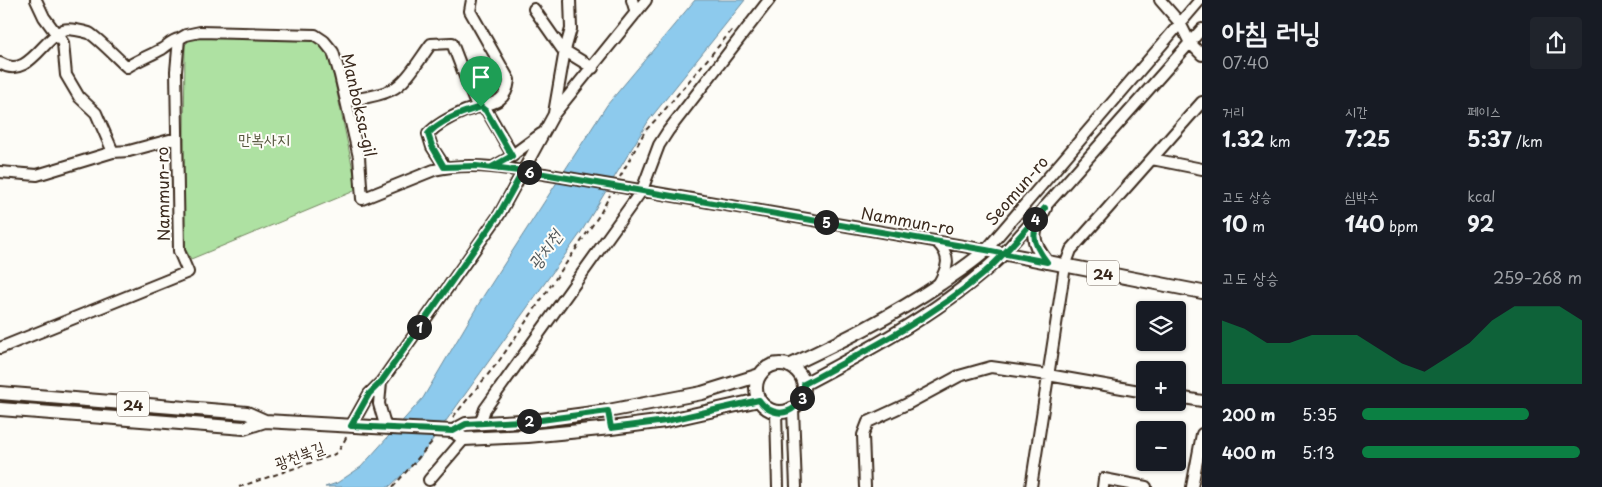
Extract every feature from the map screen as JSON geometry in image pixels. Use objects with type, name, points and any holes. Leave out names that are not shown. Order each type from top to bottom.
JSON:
[{"type":"main road","points":[[1045,208],[1036,225],[1034,236],[1038,250],[1047,262]]},
{"type":"main road","name":"Nammun-ro","points":[[986,250],[1202,292]]},
{"type":"main road","name":"Seomun-ro","points":[[789,366],[856,334],[911,304],[976,260],[986,250]]},
{"type":"main road","name":"Seomun-ro","points":[[804,384],[863,353],[918,319],[960,291],[1004,253]]},
{"type":"main road","points":[[388,428],[541,420],[608,411],[702,393],[760,374],[773,365],[781,364],[796,370],[804,384],[802,399],[793,409],[784,412],[768,409],[759,400],[756,390],[760,374]]},
{"type":"main road","name":"24","points":[[0,394],[247,413],[265,421],[388,428]]},
{"type":"main road","points":[[452,425],[464,439],[528,436],[666,421],[759,400]]},
{"type":"main road","name":"24","points":[[0,409],[244,428],[265,421]]},
{"type":"main road","points":[[608,411],[611,428]]},
{"type":"street","points":[[36,0],[44,17],[63,43],[66,75],[79,97],[96,113],[113,152]]},
{"type":"street","points":[[472,0],[470,11],[509,80],[508,88],[502,98],[490,105],[465,111],[434,128],[428,134],[432,146],[444,167],[476,166],[523,171]]},
{"type":"street","points":[[554,114],[565,50],[571,29],[570,0]]},
{"type":"street","points":[[632,0],[636,13]]},
{"type":"street","points":[[351,426],[369,394],[381,382],[499,214],[554,114],[646,0]]},
{"type":"street","points":[[480,424],[485,409],[642,190],[659,145],[668,131],[769,0]]},
{"type":"street","points":[[1160,0],[1180,23],[1190,43],[1202,55]]},
{"type":"street","name":"Seomun-ro","points":[[986,250],[1200,0]]},
{"type":"street","points":[[534,9],[565,50],[593,68]]},
{"type":"street","points":[[0,63],[12,67],[28,63],[58,34],[63,30],[69,29],[90,34],[126,67],[183,37]]},
{"type":"street","name":"Seomun-ro","points":[[1004,253],[1202,29]]},
{"type":"street","name":"Manboksa-gil","points":[[183,37],[200,32],[315,35],[324,41],[333,52],[340,75],[359,157],[362,198],[444,167]]},
{"type":"street","name":"Nammun-ro","points":[[0,348],[188,272],[179,251],[176,71],[183,37]]},
{"type":"street","points":[[346,102],[375,96],[392,90],[402,82],[432,44],[452,43],[474,100],[486,111],[512,156]]},
{"type":"street","points":[[1031,487],[1065,266],[1072,250],[1202,102]]},
{"type":"street","points":[[492,167],[512,156],[544,132]]},
{"type":"street","points":[[0,172],[37,175],[113,152],[129,151],[177,138]]},
{"type":"street","points":[[1152,159],[1202,169]]},
{"type":"street","name":"Nammun-ro","points":[[523,171],[986,250]]},
{"type":"street","points":[[937,242],[947,254],[945,273],[937,286]]},
{"type":"street","points":[[865,487],[862,436],[868,422],[907,404],[958,376],[991,368],[1048,375],[1136,390]]},
{"type":"street","points":[[381,382],[379,404],[388,428]]},
{"type":"street","points":[[1186,398],[1202,401]]},
{"type":"street","points":[[793,409],[796,487]]},
{"type":"street","points":[[776,412],[778,487]]},
{"type":"street","points":[[1192,487],[1202,434]]},
{"type":"street","points":[[429,480],[464,439]]},
{"type":"street","points":[[1104,483],[1146,487]]},
{"type":"path","points":[[618,180],[645,132],[738,23]]},
{"type":"path","points":[[452,425],[499,361],[600,214],[614,189]]},
{"type":"path","name":"광천북길","points":[[239,487],[338,452],[351,426]]},
{"type":"path","points":[[393,487],[432,442]]},
{"type":"green space","name":"만복사지","points":[[204,35],[312,40],[322,45],[333,73],[357,189],[191,259],[183,245],[185,45],[192,37]]},
{"type":"water","name":"광치천","points":[[695,0],[745,0],[649,120],[580,234],[418,460],[389,487],[325,487],[337,483],[361,467],[423,398],[484,295],[607,105]]},
{"type":"route","points":[[481,107],[465,111],[434,128],[428,134],[432,146],[444,167],[476,166],[523,171],[544,174],[1004,253],[1047,262],[1034,242],[1036,225],[1045,208],[1004,253],[960,291],[863,353],[804,384],[802,399],[798,406],[784,412],[768,409],[759,400],[666,421],[611,428],[608,411],[541,420],[466,424],[453,431],[351,426],[369,394],[381,382],[499,214],[523,171],[492,167],[501,164],[512,156],[497,127],[481,107]]}]
